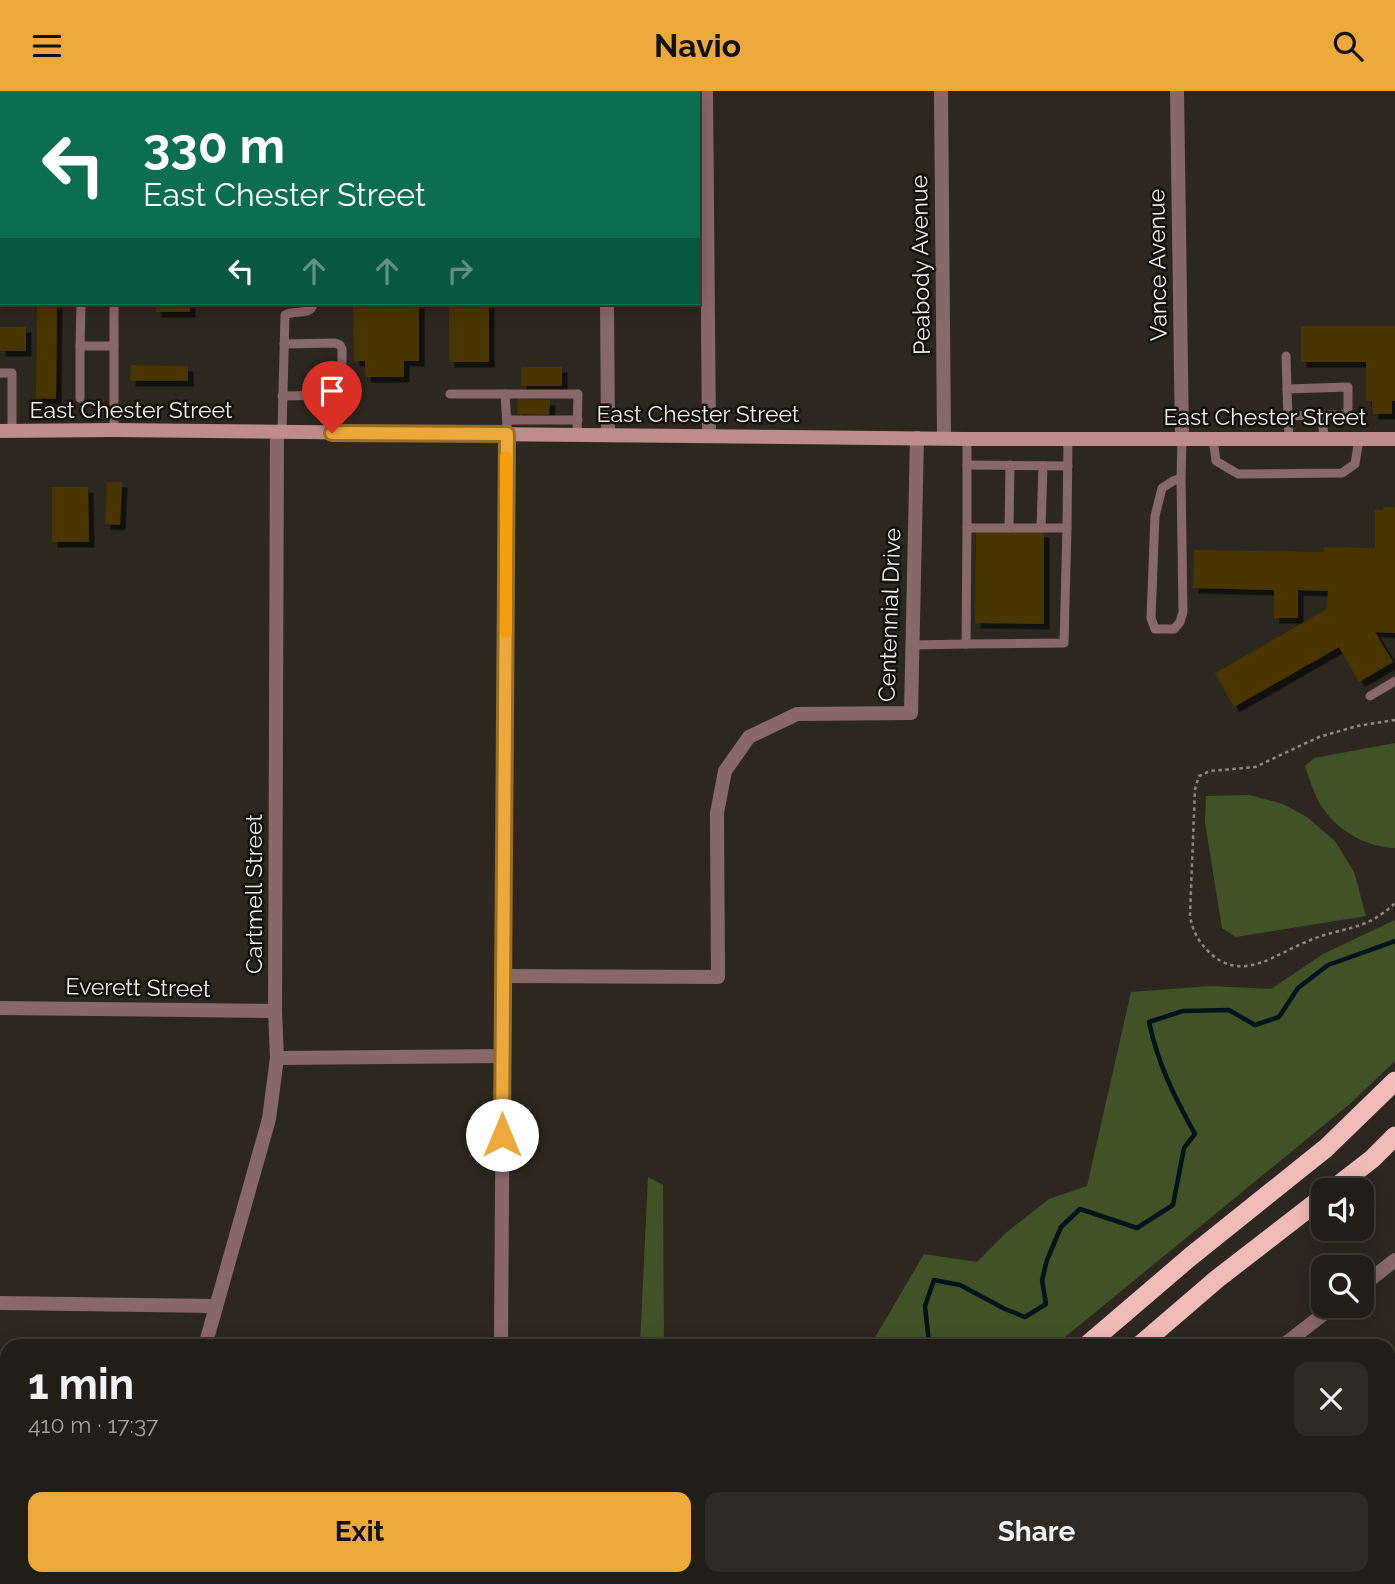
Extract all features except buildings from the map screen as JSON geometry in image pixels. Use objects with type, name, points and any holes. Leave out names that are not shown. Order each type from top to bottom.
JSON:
[{"type":"highway","points":[[1094,1339],[1326,1148],[1395,1081]]},
{"type":"highway","points":[[1347,1178],[1395,1136]]},
{"type":"highway","points":[[1147,1339],[1217,1279],[1311,1206]]},
{"type":"main road","name":"East Chester Street","points":[[6,431],[279,432],[578,427],[608,435],[967,439],[1395,439]]},
{"type":"street","points":[[706,91],[709,435]]},
{"type":"street","name":"Peabody Avenue","points":[[941,91],[944,438]]},
{"type":"street","name":"Vance Avenue","points":[[1177,91],[1182,439]]},
{"type":"street","points":[[607,305],[608,435]]},
{"type":"street","points":[[501,1339],[507,427]]},
{"type":"street","name":"Cartmell Street","points":[[207,1339],[269,1119],[277,1058],[275,1011],[279,432]]},
{"type":"street","name":"Centennial Drive","points":[[503,975],[718,977],[717,813],[725,771],[749,737],[797,714],[911,713],[917,438]]},
{"type":"street","name":"Everett Street","points":[[0,1008],[275,1011]]},
{"type":"street","points":[[277,1058],[502,1056]]},
{"type":"street","points":[[1374,1277],[1395,1260]]},
{"type":"street","points":[[0,1303],[216,1306]]},
{"type":"street","points":[[1292,1339],[1319,1318]]},
{"type":"lane","points":[[80,305],[80,398]]},
{"type":"lane","points":[[114,305],[114,430]]},
{"type":"lane","points":[[279,432],[285,315],[309,311],[313,305]]},
{"type":"lane","points":[[282,396],[334,395],[342,387],[340,345],[284,344]]},
{"type":"lane","points":[[80,346],[114,346]]},
{"type":"lane","points":[[1286,356],[1289,439]]},
{"type":"lane","points":[[0,373],[12,373],[6,431]]},
{"type":"lane","points":[[1287,389],[1348,387],[1348,415],[1288,416]]},
{"type":"lane","points":[[450,394],[578,394],[578,427]]},
{"type":"lane","points":[[505,394],[507,427]]},
{"type":"lane","points":[[1322,415],[1324,439]]},
{"type":"lane","points":[[912,645],[1064,643],[1069,438]]},
{"type":"lane","points":[[966,644],[967,439]]},
{"type":"lane","points":[[1181,478],[1163,488],[1155,516],[1151,618],[1155,629],[1174,629],[1180,622],[1182,612],[1182,439]]},
{"type":"lane","points":[[1213,439],[1216,461],[1238,474],[1342,473],[1355,464],[1359,439]]},
{"type":"lane","points":[[967,465],[1068,466]]},
{"type":"lane","points":[[1009,528],[1010,465]]},
{"type":"lane","points":[[1041,528],[1043,466]]},
{"type":"lane","points":[[967,528],[1067,527]]},
{"type":"lane","points":[[1370,695],[1395,681]]},
{"type":"path","points":[[1395,720],[1357,726],[1320,737],[1255,767],[1210,771],[1199,776],[1195,789],[1190,915],[1195,934],[1213,955],[1234,965],[1247,966],[1272,959],[1309,940],[1370,922],[1395,903]]},
{"type":"green space","points":[[1395,743],[1395,848],[1365,842],[1331,819],[1318,801],[1305,766],[1314,758]]},
{"type":"green space","points":[[1249,795],[1283,804],[1307,817],[1335,841],[1354,872],[1366,916],[1236,937],[1222,928],[1205,823],[1206,796]]},
{"type":"green space","points":[[1395,920],[1395,1061],[1352,1102],[1063,1339],[874,1339],[924,1254],[977,1262],[1007,1232],[1049,1199],[1087,1186],[1131,992],[1211,986],[1271,989],[1323,954]]},
{"type":"green space","points":[[648,1177],[663,1185],[664,1339],[640,1339]]},
{"type":"waterway","points":[[929,1339],[925,1306],[934,1280],[960,1285],[1025,1317],[1046,1304],[1042,1280],[1047,1260],[1061,1227],[1080,1209],[1137,1228],[1173,1205],[1184,1148],[1195,1134],[1168,1079],[1149,1022],[1183,1011],[1229,1010],[1255,1025],[1279,1017],[1298,988],[1328,965],[1395,941]]},
{"type":"slow traffic","points":[[506,457],[506,632]]},
{"type":"route","points":[[332,433],[507,434],[502,1135]]}]
